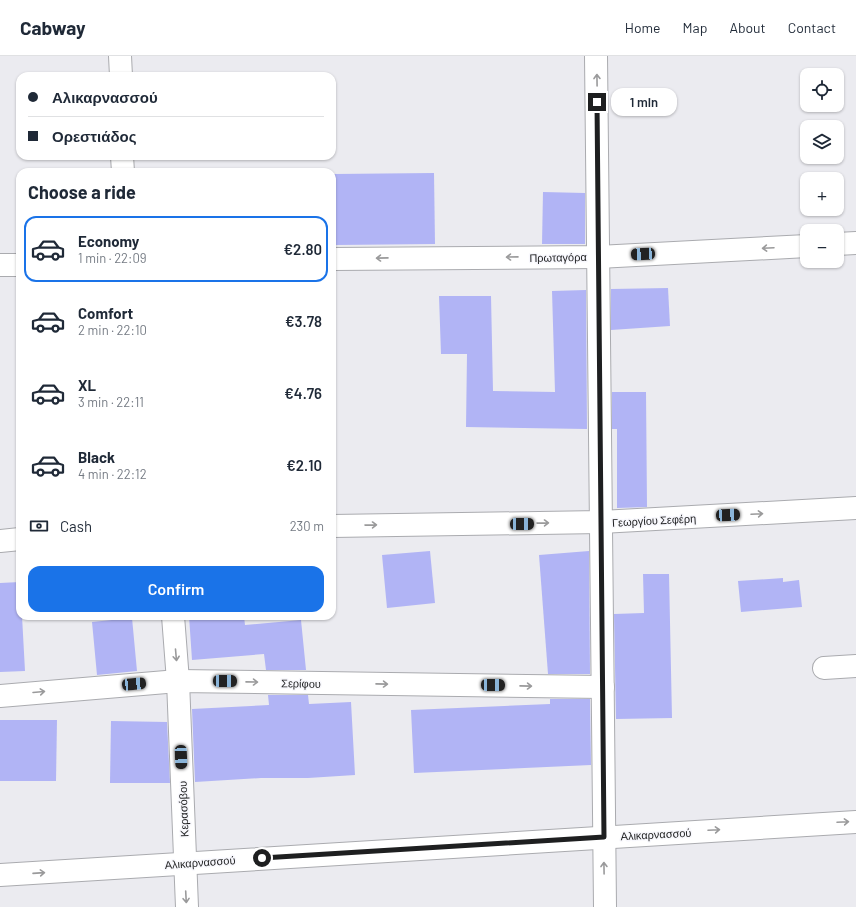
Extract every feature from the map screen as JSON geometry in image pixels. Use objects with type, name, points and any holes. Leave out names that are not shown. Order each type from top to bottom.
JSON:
[{"type":"street","points":[[120,56],[121,72]]},
{"type":"street","points":[[596,56],[605,907]]},
{"type":"street","points":[[844,244],[856,243]]},
{"type":"street","name":"Πρωταγόρα","points":[[336,259],[598,256],[800,246]]},
{"type":"street","points":[[0,265],[16,265]]},
{"type":"street","name":"Γεωργίου Σεφέρη","points":[[336,526],[601,522],[856,508]]},
{"type":"street","points":[[0,541],[16,539]]},
{"type":"street","name":"Κερασόβου","points":[[173,620],[178,681],[184,863],[187,907]]},
{"type":"street","points":[[824,668],[856,666]]},
{"type":"street","name":"Σερίφου","points":[[0,696],[178,681],[603,687]]},
{"type":"street","name":"Αλικαρνασσού","points":[[0,875],[856,822]]},
{"type":"building","points":[[434,173],[435,244],[336,245],[336,174]]},
{"type":"building","points":[[543,192],[585,193],[585,244],[542,244]]},
{"type":"building","points":[[668,288],[670,326],[611,330],[611,289]]},
{"type":"building","points":[[586,290],[587,429],[466,427],[467,354],[441,354],[439,296],[491,296],[493,391],[555,392],[552,291]]},
{"type":"building","points":[[612,392],[646,392],[647,507],[617,508],[617,429],[612,429]]},
{"type":"building","points":[[430,551],[435,603],[387,608],[382,555]]},
{"type":"building","points":[[589,551],[590,674],[548,674],[539,555]]},
{"type":"building","points":[[643,574],[669,574],[672,718],[616,719],[614,614],[644,613]]},
{"type":"building","points":[[783,578],[783,582],[799,580],[802,607],[741,612],[738,581]]},
{"type":"building","points":[[16,582],[16,620],[22,620],[25,671],[0,672],[0,583]]},
{"type":"building","points":[[132,620],[137,671],[97,675],[92,622]]},
{"type":"building","points":[[189,620],[244,620],[245,625],[301,620],[306,670],[266,670],[264,654],[192,660]]},
{"type":"building","points":[[268,695],[308,695],[309,704],[351,702],[355,775],[195,782],[192,709],[269,705]]},
{"type":"building","points":[[550,699],[590,699],[591,765],[414,773],[411,710],[550,704]]},
{"type":"building","points":[[0,720],[57,720],[56,781],[0,781]]},
{"type":"building","points":[[111,721],[167,722],[170,783],[110,783]]},
{"type":"route","points":[[262,858],[604,837],[597,102]]}]
